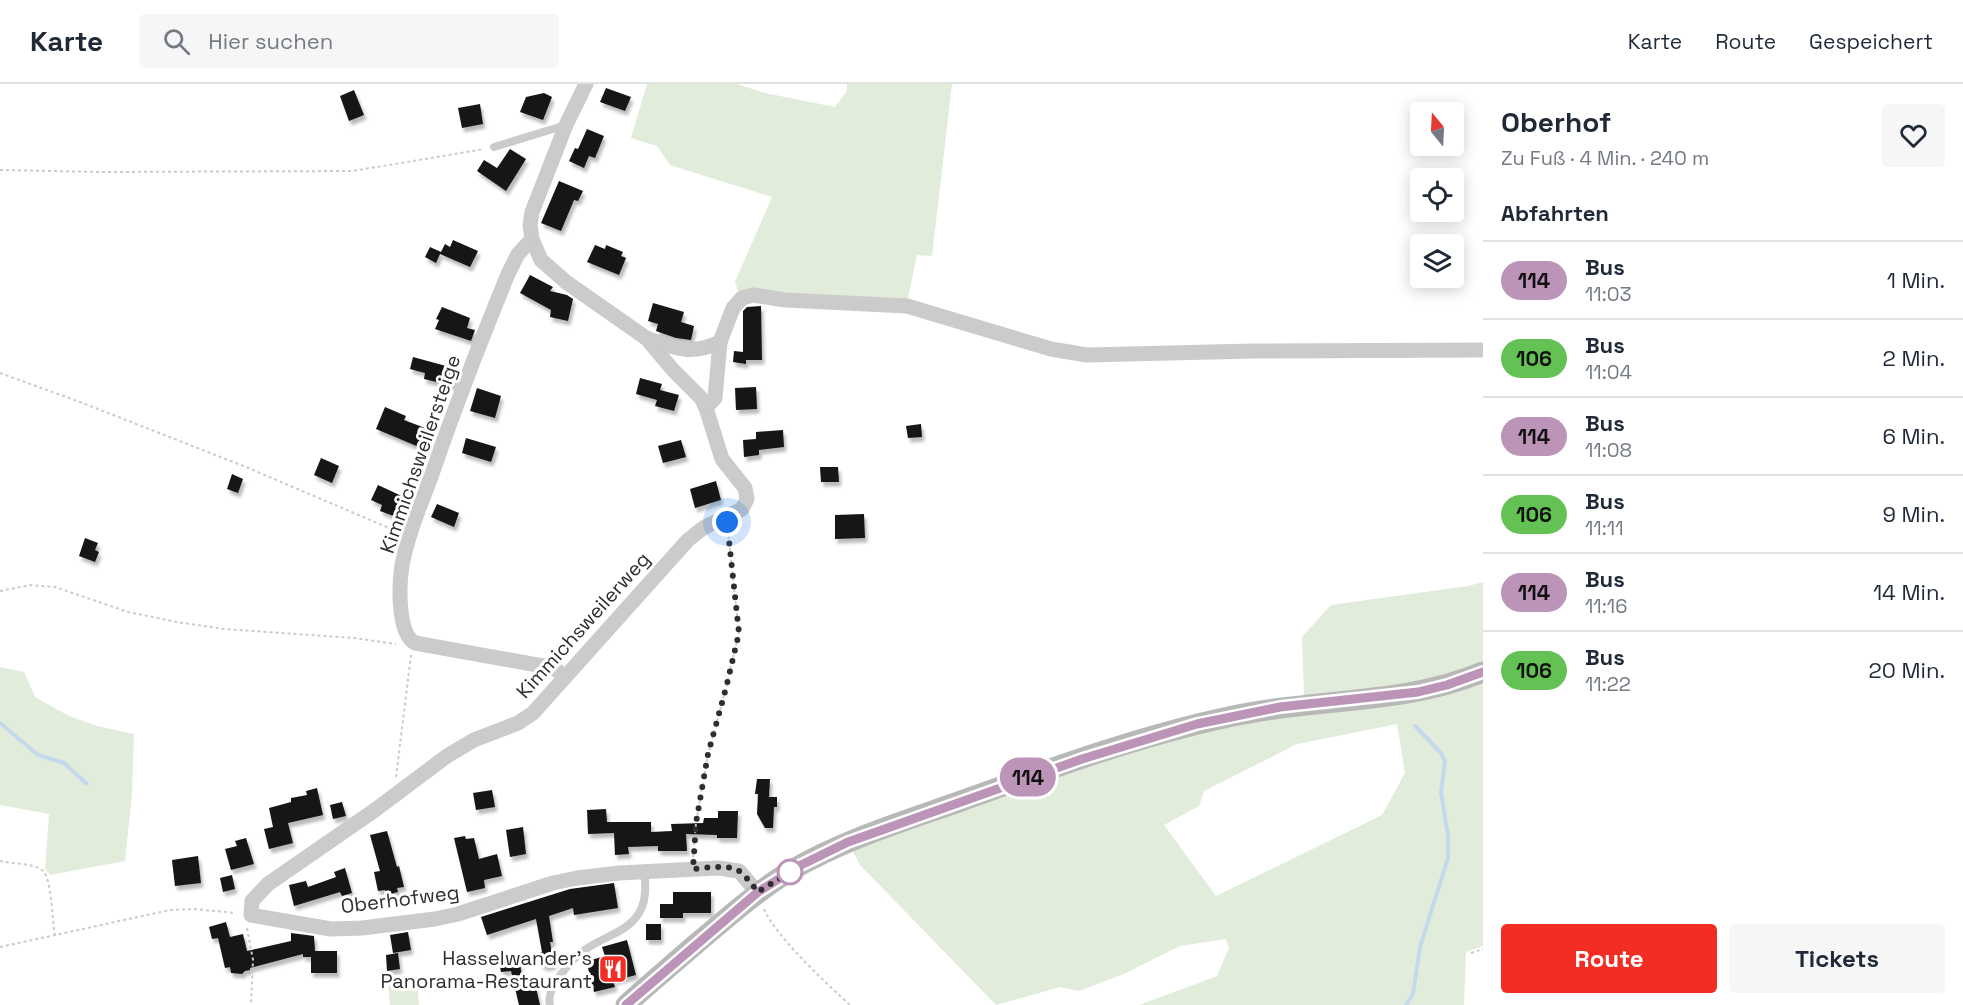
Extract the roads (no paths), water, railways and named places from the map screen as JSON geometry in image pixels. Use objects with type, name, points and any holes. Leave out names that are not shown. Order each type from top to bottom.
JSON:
[{"type":"main road","points":[[626,1005],[758,892],[799,866],[848,842],[999,787],[1139,740],[1223,718],[1269,709],[1418,692],[1447,685],[1483,672]]},
{"type":"street","points":[[532,239],[530,225],[532,212],[566,125],[586,84]]},
{"type":"street","name":"Kimmichsweilerweg","points":[[249,915],[252,901],[268,884],[462,746],[529,717],[688,540],[703,528],[742,509],[746,502],[747,495],[743,485],[722,459],[701,398],[646,338],[555,274],[537,254],[532,239]]},
{"type":"street","name":"Kimmichsweilersteige","points":[[532,239],[518,254],[501,291],[446,432],[409,539],[403,565],[401,595],[405,632],[412,641],[554,668],[565,677]]},
{"type":"street","points":[[706,408],[716,395],[720,342],[733,308],[742,298],[753,295],[804,302],[907,306],[1051,349],[1088,355],[1253,351],[1483,350]]},
{"type":"street","name":"Kimmichsweilerweg","points":[[646,338],[686,350],[706,348],[720,342]]},
{"type":"street","name":"Oberhofweg","points":[[249,915],[331,928],[362,928],[458,914],[568,880],[606,874],[718,867],[735,869],[758,892]]},
{"type":"lane","points":[[494,147],[566,125]]},
{"type":"lane","points":[[550,1005],[549,996],[555,982],[577,957],[587,948],[626,927],[639,914],[645,895],[644,872]]},
{"type":"waterway","points":[[0,723],[38,755],[64,763],[87,784]]},
{"type":"waterway","points":[[1406,1005],[1413,994],[1420,947],[1448,858],[1448,836],[1441,792],[1445,761],[1441,753],[1415,726]]},
{"type":"place","name":"Hasselwander's Panorama-Restaurant","points":[[613,969]]}]
